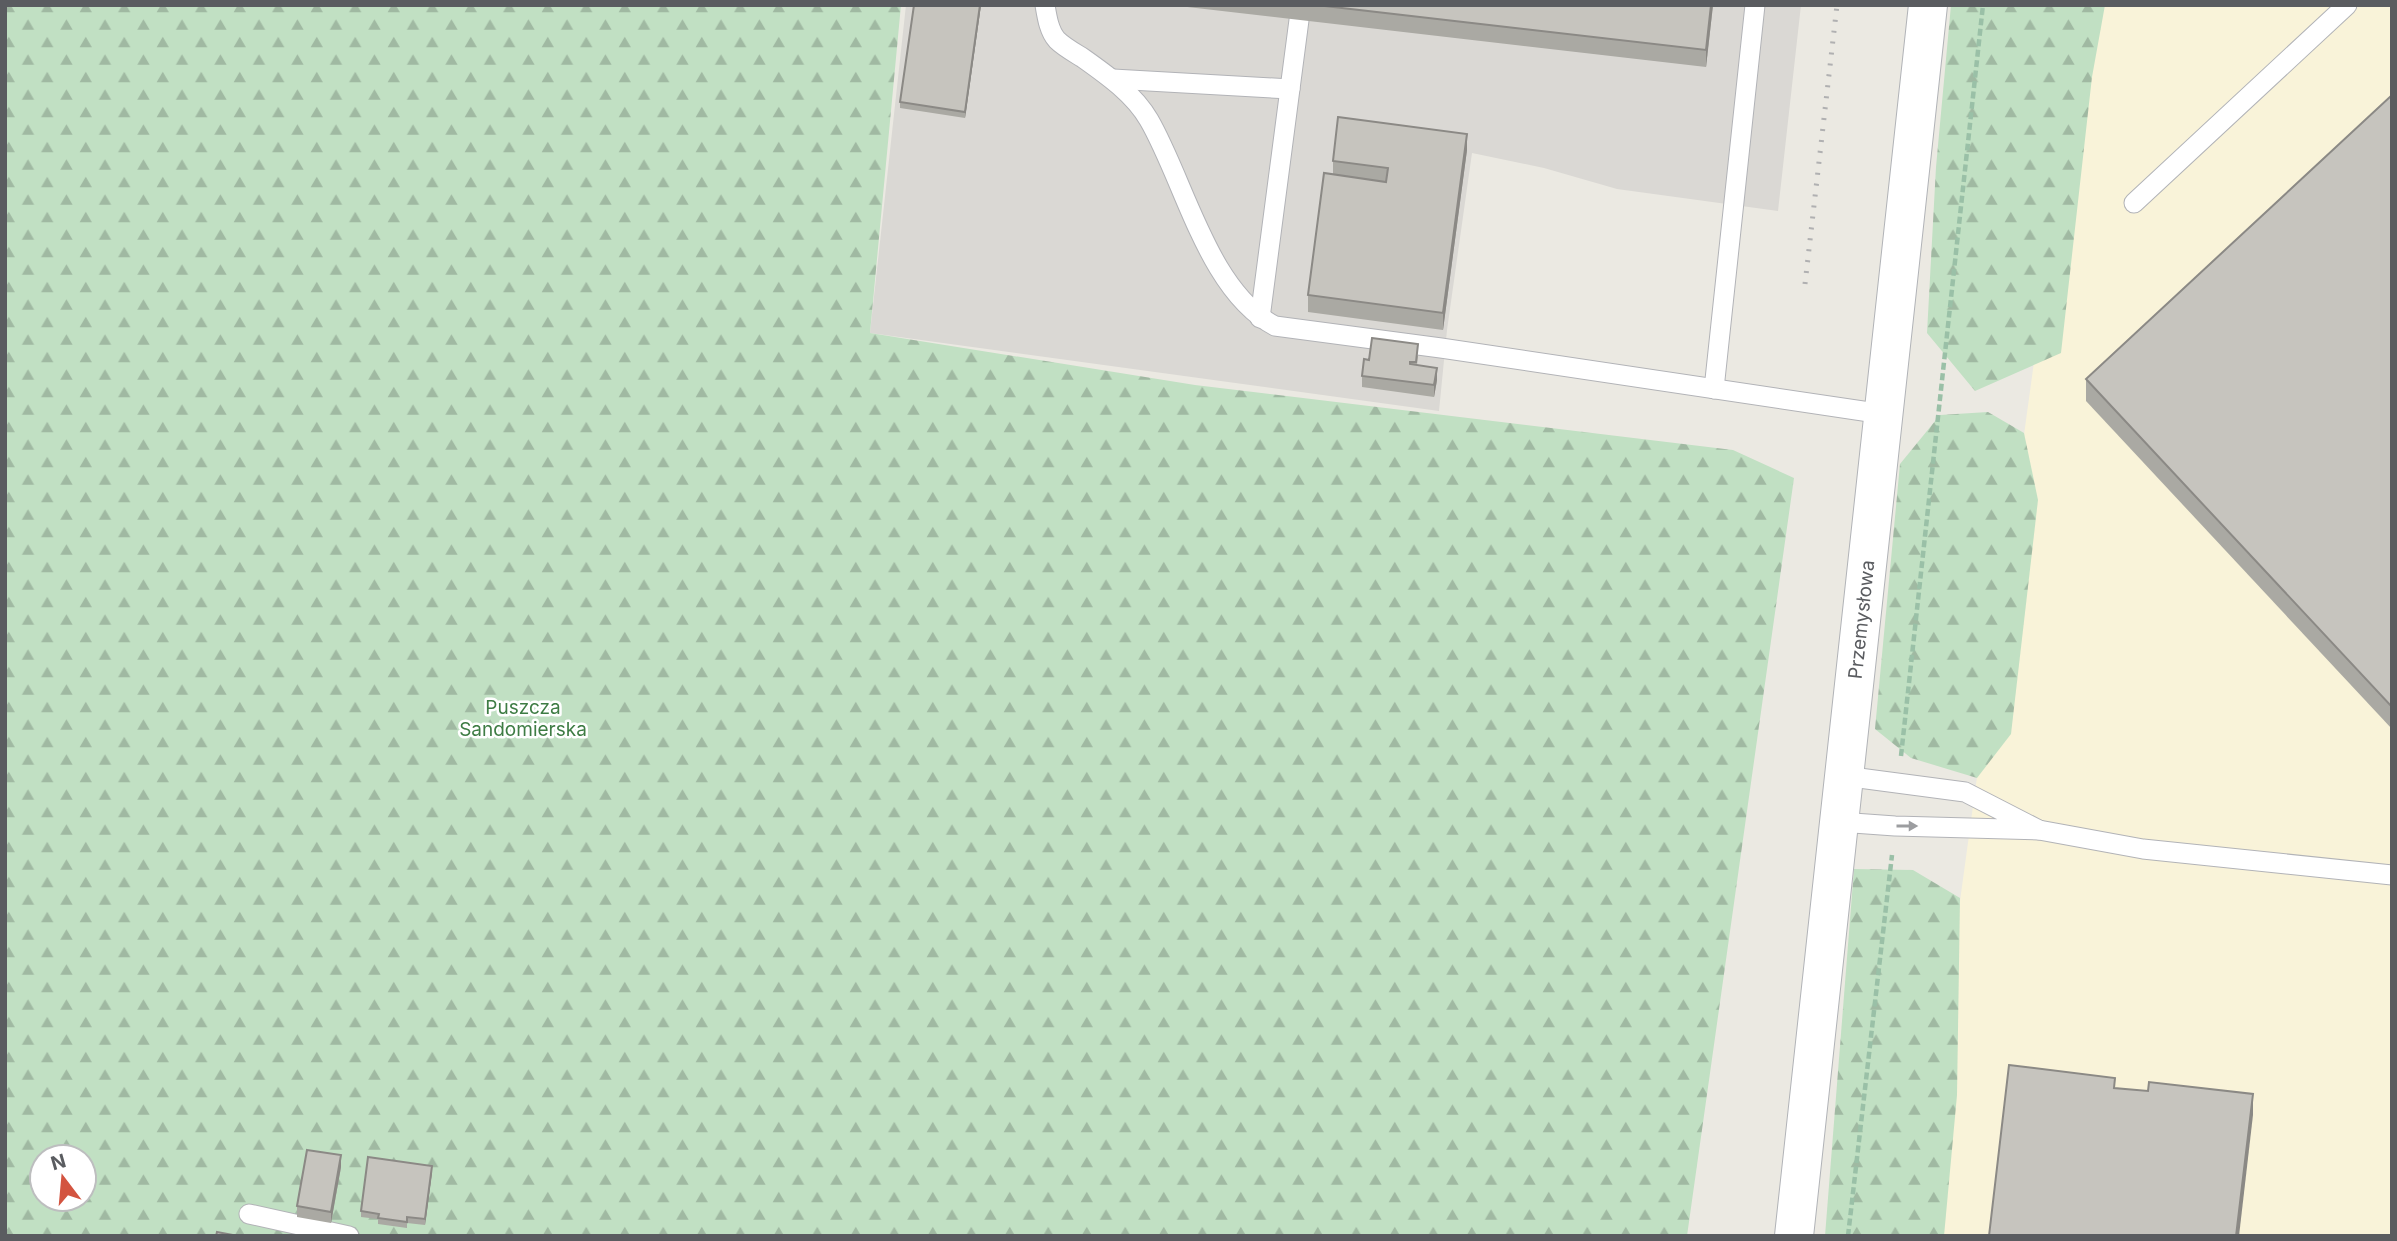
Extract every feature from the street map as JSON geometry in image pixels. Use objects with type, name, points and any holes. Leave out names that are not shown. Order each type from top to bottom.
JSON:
[{"type":"street","name":"Przemysłowa","points":[[1794,1236],[1928,5]]},
{"type":"lane","points":[[1045,5],[1049,24],[1057,40],[1113,79],[1148,118],[1218,267],[1245,304],[1260,318],[1275,326],[1883,414]]},
{"type":"lane","points":[[1714,389],[1755,5]]},
{"type":"lane","points":[[2134,203],[2347,5]]},
{"type":"lane","points":[[1260,318],[1299,20]]},
{"type":"lane","points":[[1113,79],[1290,89]]},
{"type":"lane","points":[[1844,776],[1965,792],[2039,830]]},
{"type":"lane","points":[[1839,822],[2039,830],[2143,849],[2392,875]]},
{"type":"lane","points":[[249,1214],[349,1236]]},
{"type":"path","points":[[1899,783],[1983,5]]},
{"type":"path","points":[[1848,1236],[1895,826]]},
{"type":"shaded area","points":[[906,5],[1801,5],[1778,211],[1617,189],[1544,168],[1472,153],[1447,330],[1439,411],[870,333]]},
{"type":"shaded area","points":[[2083,5],[2392,5],[2392,1236],[1914,1236]]},
{"type":"green space","name":"Puszcza Sandomierska","points":[[5,5],[901,5],[870,333],[1195,385],[1733,450],[1794,478],[1687,1236],[5,1236]]},
{"type":"green space","points":[[1951,5],[2105,5],[2092,77],[2061,353],[1975,391],[1927,333],[1936,167]]},
{"type":"green space","points":[[1988,412],[2024,433],[2038,500],[2011,734],[1977,778],[1911,758],[1875,729],[1900,464],[1940,415]]},
{"type":"green space","points":[[1854,869],[1913,870],[1960,898],[1957,1095],[1944,1236],[1825,1236]]},
{"type":"building","points":[[914,5],[980,5],[965,112],[900,102]]},
{"type":"building","points":[[1316,5],[1711,5],[1706,50]]},
{"type":"building","points":[[2392,95],[2392,707],[2086,379]]},
{"type":"building","points":[[1338,117],[1467,134],[1443,313],[1308,295],[1324,173],[1386,182],[1388,168],[1333,161]]},
{"type":"building","points":[[1372,338],[1418,344],[1416,362],[1410,364],[1437,368],[1434,385],[1362,376],[1364,359],[1369,360]]},
{"type":"building","points":[[2009,1065],[2115,1078],[2114,1088],[2148,1091],[2149,1082],[2253,1094],[2236,1236],[1989,1236]]},
{"type":"building","points":[[307,1150],[341,1155],[331,1212],[297,1206]]},
{"type":"building","points":[[368,1157],[432,1166],[425,1219],[407,1217],[407,1222],[378,1218],[379,1214],[361,1211]]},
{"type":"building","points":[[217,1232],[238,1236],[216,1236]]},
{"type":"railway","points":[[1805,284],[1837,5]]}]
